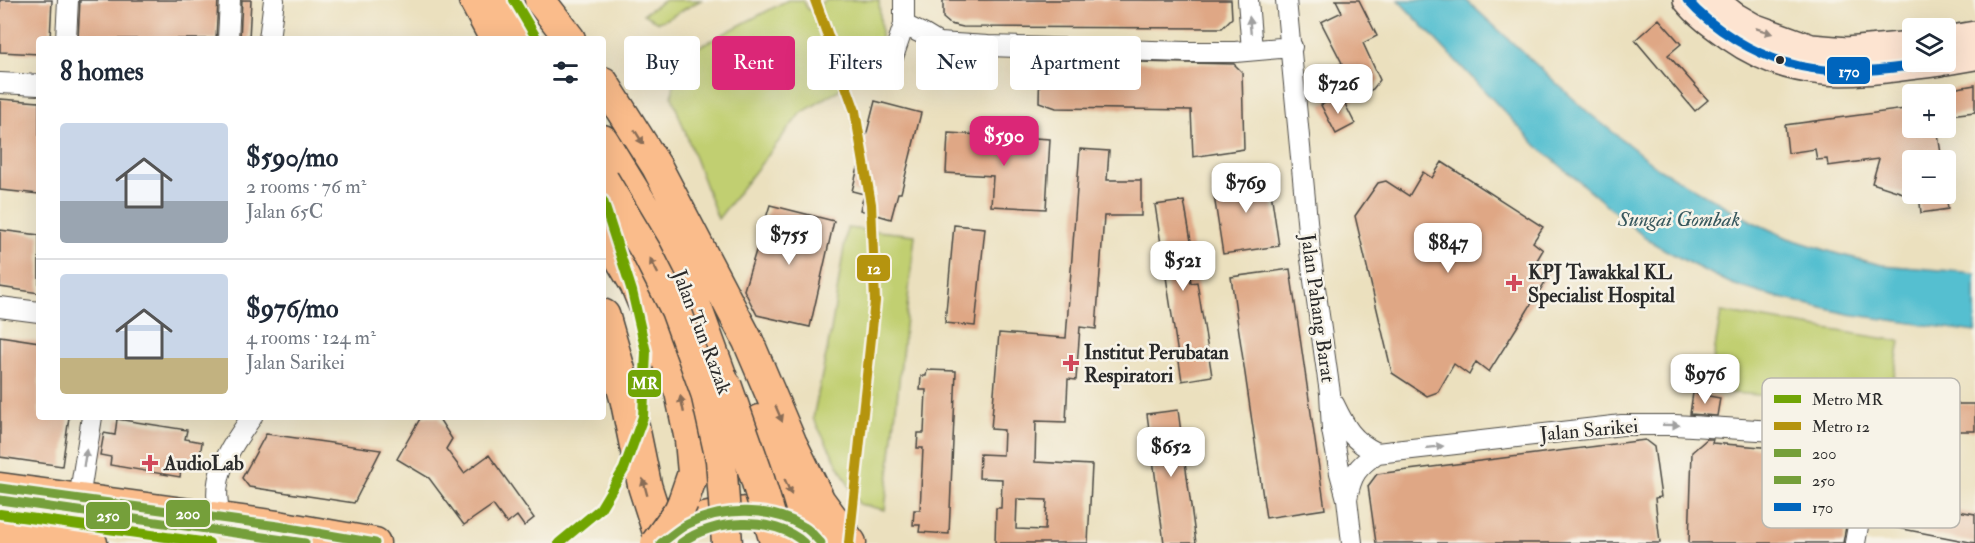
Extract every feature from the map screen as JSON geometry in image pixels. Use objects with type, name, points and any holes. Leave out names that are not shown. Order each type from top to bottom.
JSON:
[{"type":"highway","points":[[606,326],[627,400],[645,487],[674,528]]},
{"type":"highway","points":[[725,386],[777,543]]},
{"type":"main road","points":[[474,0],[493,36]]},
{"type":"main road","points":[[497,0],[518,36]]},
{"type":"main road","points":[[529,0],[547,36]]},
{"type":"main road","points":[[540,0],[568,36]]},
{"type":"main road","points":[[1687,0],[1721,31],[1758,55],[1803,69],[1835,72],[1902,66]]},
{"type":"main road","points":[[1714,0],[1753,27],[1811,48],[1847,51],[1902,46]]},
{"type":"main road","points":[[1956,38],[1975,35]]},
{"type":"main road","points":[[1956,59],[1975,56]]},
{"type":"main road","points":[[606,87],[657,167],[748,341],[791,442],[820,501],[851,543]]},
{"type":"main road","name":"Jalan Tun Razak","points":[[607,160],[665,241],[695,303],[725,386],[739,457],[748,543]]},
{"type":"main road","name":"Jalan Tun Razak","points":[[607,160],[647,253],[676,310],[706,393],[721,460],[727,543]]},
{"type":"main road","points":[[606,235],[635,284],[680,392],[690,440],[693,473],[674,528]]},
{"type":"main road","points":[[708,267],[757,414],[813,535]]},
{"type":"main road","points":[[690,440],[716,463],[732,463],[745,457],[752,442],[757,414]]},
{"type":"main road","points":[[0,488],[299,529],[375,543]]},
{"type":"main road","points":[[656,543],[680,511],[674,528]]},
{"type":"main road","points":[[674,528],[711,516],[737,512],[771,514],[813,535]]},
{"type":"main road","points":[[0,529],[41,533],[90,543]]},
{"type":"street","points":[[66,36],[68,0]]},
{"type":"street","points":[[228,36],[230,0]]},
{"type":"street","points":[[269,36],[274,0]]},
{"type":"street","points":[[900,36],[904,25],[904,0]]},
{"type":"street","points":[[1248,0],[1252,50]]},
{"type":"street","name":"Jalan Pahang Barat","points":[[1286,0],[1310,252],[1330,393],[1332,430],[1347,499],[1352,543]]},
{"type":"street","points":[[904,25],[938,43],[1186,52],[1292,47]]},
{"type":"street","points":[[0,83],[36,85]]},
{"type":"street","points":[[0,307],[36,312]]},
{"type":"street","points":[[1330,393],[1347,430],[1360,443],[1377,453],[1362,464],[1350,480],[1347,499]]},
{"type":"street","points":[[79,499],[92,420]]},
{"type":"street","points":[[221,519],[216,502],[216,488],[222,466],[250,420]]},
{"type":"street","name":"Jalan Sarikei","points":[[1377,453],[1622,424],[1762,430]]},
{"type":"street","name":"Jalan Sarikei","points":[[1855,543],[1858,528]]},
{"type":"green space","points":[[665,0],[701,0],[658,22],[643,14]]},
{"type":"green space","points":[[788,0],[803,0],[808,10],[827,0],[879,0],[881,36],[807,36],[807,90],[838,90],[800,114],[718,219],[672,97],[673,90],[700,90],[700,46],[712,40],[712,90],[795,90],[795,36],[719,36]]},
{"type":"green space","points":[[847,228],[915,235],[885,510],[859,504],[813,418],[831,331]]},
{"type":"green space","points":[[1721,312],[1900,341],[1894,378],[1762,378],[1762,395],[1708,391]]},
{"type":"water","name":"Sungai Gombak","points":[[1398,0],[1466,0],[1590,114],[1658,168],[1753,222],[1788,238],[1882,265],[1975,273],[1975,332],[1848,314],[1764,294],[1732,284],[1649,241],[1537,146]]},
{"type":"building","points":[[0,0],[52,0],[50,36],[36,36],[36,54],[0,52]]},
{"type":"building","points":[[80,0],[218,0],[216,36],[78,36]]},
{"type":"building","points":[[242,0],[251,0],[249,36],[240,36]]},
{"type":"building","points":[[943,0],[1231,0],[1232,18],[1222,28],[963,27],[950,24],[943,18]]},
{"type":"building","points":[[1336,0],[1359,0],[1377,36],[1363,43],[1380,80],[1373,89],[1347,103],[1329,70],[1342,63],[1321,22],[1342,12]]},
{"type":"building","points":[[1659,19],[1681,44],[1668,55],[1708,100],[1695,111],[1635,40]]},
{"type":"building","points":[[1141,62],[1234,64],[1242,72],[1244,149],[1193,157],[1191,110],[1056,108],[1039,102],[1039,90],[1141,90]]},
{"type":"building","points":[[1975,85],[1975,112],[1956,114],[1956,88]]},
{"type":"building","points":[[1341,96],[1355,124],[1336,134],[1321,105]]},
{"type":"building","points":[[0,99],[36,102],[36,194],[0,190]]},
{"type":"building","points":[[875,101],[921,113],[901,193],[898,193],[891,219],[860,210],[864,194],[852,191]]},
{"type":"building","points":[[1902,109],[1902,138],[1939,138],[1940,150],[1902,150],[1902,193],[1872,183],[1879,159],[1828,166],[1827,159],[1817,160],[1815,149],[1788,153],[1785,125]]},
{"type":"building","points":[[948,133],[1050,139],[1046,209],[991,206],[993,176],[946,173]]},
{"type":"building","points":[[1080,149],[1109,151],[1107,180],[1141,180],[1141,216],[1104,216],[1096,329],[1080,327],[1076,380],[1068,379],[1066,422],[1036,421],[1035,462],[1092,465],[1088,543],[995,543],[996,508],[1001,508],[1002,479],[979,478],[980,454],[1003,455],[1004,430],[991,429],[999,333],[1066,338]],"holes":[[[1017,499],[1047,500],[1045,530],[1016,529]]]},
{"type":"building","points":[[1442,162],[1543,227],[1533,242],[1543,250],[1537,260],[1552,271],[1489,372],[1476,362],[1469,375],[1454,364],[1438,392],[1427,396],[1392,373],[1355,216],[1378,183],[1386,181],[1409,196],[1423,172],[1432,178]]},
{"type":"building","points":[[1268,172],[1279,246],[1223,254],[1213,189],[1227,187],[1226,178]]},
{"type":"building","points":[[1184,201],[1194,258],[1188,259],[1191,283],[1197,282],[1212,376],[1182,381],[1155,205]]},
{"type":"building","points":[[1920,204],[1947,204],[1948,209],[1921,213]]},
{"type":"building","points":[[770,205],[834,221],[810,327],[757,315],[744,290]]},
{"type":"building","points":[[954,225],[985,228],[975,326],[945,323]]},
{"type":"building","points":[[0,230],[36,235],[36,293],[0,287]]},
{"type":"building","points":[[1290,269],[1325,509],[1266,518],[1231,277]]},
{"type":"building","points":[[0,336],[36,342],[36,420],[69,420],[62,466],[0,457]]},
{"type":"building","points":[[927,370],[956,371],[949,534],[919,532],[920,525],[913,525],[914,510],[920,510],[923,448],[917,448],[918,433],[924,433],[926,390],[920,390],[921,376],[926,376]]},
{"type":"building","points":[[1693,393],[1720,398],[1717,416],[1690,414]]},
{"type":"building","points":[[1960,404],[1975,404],[1975,431],[1960,431]]},
{"type":"building","points":[[1178,410],[1196,543],[1164,543],[1147,414]]},
{"type":"building","points":[[117,420],[187,430],[185,439],[202,442],[199,464],[182,462],[180,477],[110,465],[111,457],[100,455],[104,433],[115,435]]},
{"type":"building","points":[[419,420],[440,420],[452,439],[446,449],[464,473],[489,455],[534,518],[524,526],[517,516],[507,524],[493,505],[464,525],[429,478],[397,459]]},
{"type":"building","points":[[266,434],[381,450],[354,503],[249,487],[242,478]]},
{"type":"building","points":[[1707,439],[1713,439],[1712,443],[1762,447],[1762,528],[1846,528],[1843,543],[1689,543],[1692,452]]},
{"type":"building","points":[[1645,440],[1654,447],[1661,497],[1655,498],[1660,543],[1376,543],[1368,486],[1377,474]]},
{"type":"building","points":[[1960,511],[1975,514],[1975,543],[1898,528],[1960,528]]},
{"type":"metro line","name":"MR","points":[[514,0],[535,36]]},
{"type":"metro line","name":"12","points":[[815,0],[855,111],[871,204],[875,301],[849,543]]},
{"type":"metro line","name":"MR","points":[[559,543],[600,509],[624,469],[643,417],[646,352],[632,291],[606,210]]},
{"type":"metro line","name":"MR","points":[[0,514],[209,543]]},
{"type":"transit line","name":"170","points":[[1687,0],[1704,17],[1729,36],[1762,54],[1787,63],[1836,71],[1902,67]]},
{"type":"transit line","name":"200","points":[[0,488],[278,526],[375,543]]},
{"type":"transit line","name":"250","points":[[0,500],[305,543]]},
{"type":"transit line","name":"200","points":[[661,543],[684,526],[701,518],[746,511],[762,512],[791,520],[807,529],[821,543]]},
{"type":"transit line","name":"250","points":[[681,543],[709,529],[743,524],[760,524],[776,528],[804,543]]},
{"type":"place","name":"KPJ Tawakkal KL Specialist Hospital","points":[[1514,283]]},
{"type":"place","name":"Institut Perubatan Respiratori","points":[[1071,363]]},
{"type":"place","name":"AudioLab","points":[[150,463]]}]
